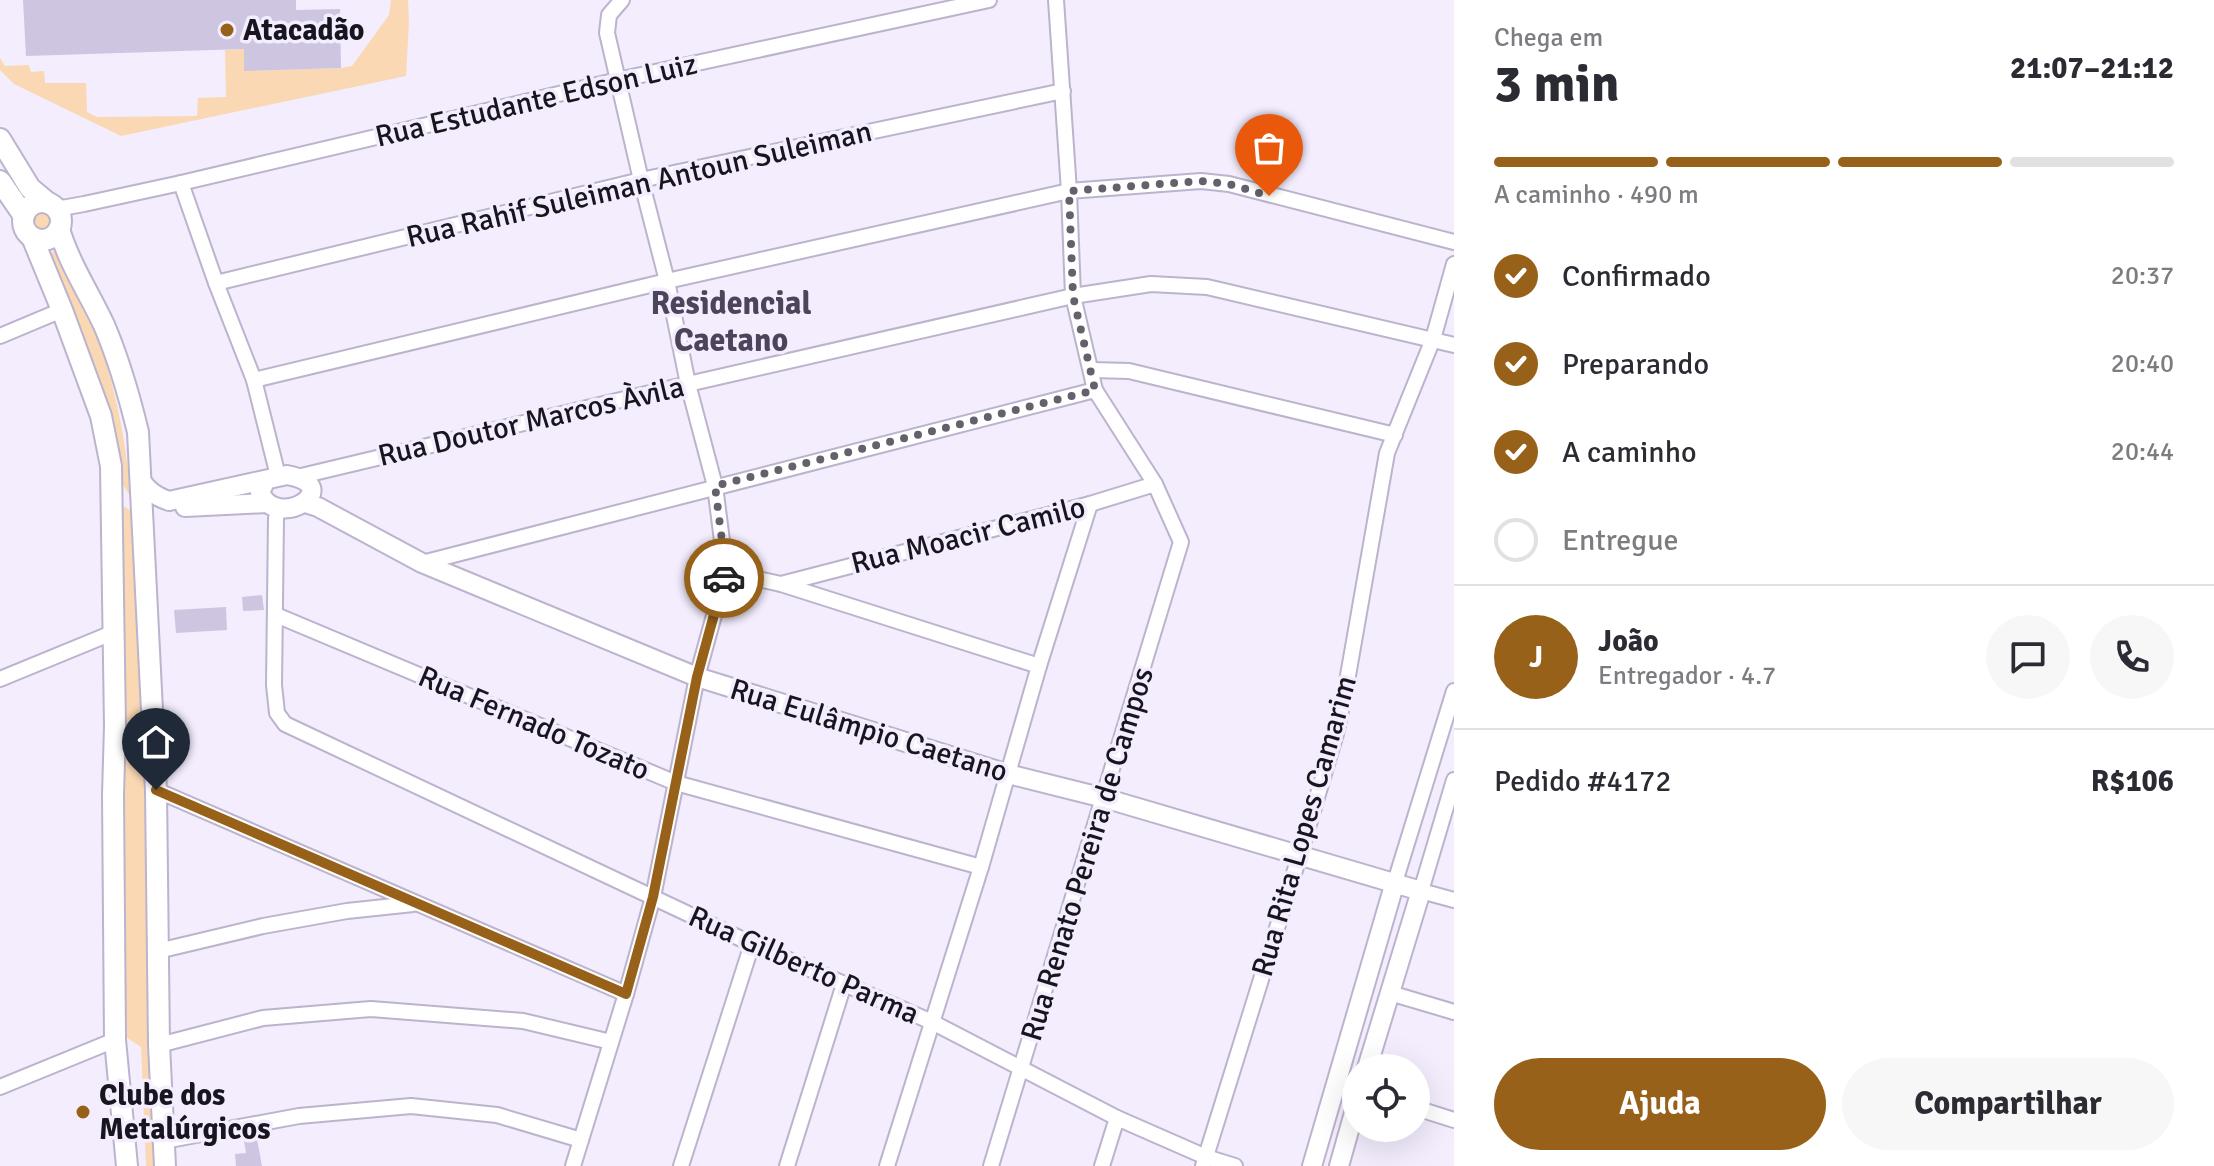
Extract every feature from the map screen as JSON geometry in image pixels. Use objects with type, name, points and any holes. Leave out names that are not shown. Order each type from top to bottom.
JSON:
[{"type":"main road","points":[[0,139],[30,188],[56,216],[64,247],[125,376],[138,432],[156,790],[159,1045],[165,1166]]},
{"type":"main road","points":[[0,181],[24,216],[25,230],[32,237],[62,310],[101,416],[111,466],[115,1040],[127,1166]]},
{"type":"main road","points":[[24,216],[33,205],[56,216]]},
{"type":"main road","points":[[32,237],[50,238],[56,216]]},
{"type":"main road","points":[[111,466],[123,494],[131,503],[142,508]]},
{"type":"main road","points":[[115,726],[152,728]]},
{"type":"street","points":[[573,1166],[653,897],[697,677],[726,572],[715,486],[688,384],[667,281],[607,33],[609,15],[622,0]]},
{"type":"street","name":"Rua Estudante Edson Luiz","points":[[56,216],[84,204],[618,80],[989,0]]},
{"type":"street","points":[[1056,0],[1073,296],[1095,390],[1155,484]]},
{"type":"street","name":"Rua Rahif Suleiman Antoun Suleiman","points":[[216,283],[641,180],[1063,91]]},
{"type":"street","points":[[254,380],[667,281],[1069,191],[1201,181],[1229,184],[1454,242]]},
{"type":"street","points":[[181,183],[254,380],[273,476]]},
{"type":"street","name":"Rua Rita Lopes Camarim","points":[[1204,1162],[1336,734],[1387,453],[1433,339],[1454,264]]},
{"type":"street","name":"Rua Doutor Marcos Àvila","points":[[308,490],[688,384],[1073,296],[1151,284],[1207,287],[1454,345]]},
{"type":"street","points":[[0,336],[62,310]]},
{"type":"street","points":[[1091,370],[1129,371],[1395,435]]},
{"type":"street","points":[[422,563],[1095,390]]},
{"type":"street","points":[[273,476],[260,488],[260,492],[274,508],[276,615]]},
{"type":"street","points":[[140,479],[156,497],[169,501],[273,476],[308,490],[295,507],[142,508]]},
{"type":"street","name":"Rua Moacir Camilo","points":[[781,584],[1090,504],[1155,484]]},
{"type":"street","name":"Rua Renato Pereira de Campos","points":[[991,1166],[1181,542],[1155,484]]},
{"type":"street","name":"Rua Eulâmpio Caetano","points":[[308,490],[422,563],[697,677],[1008,774],[1104,798],[1421,891]]},
{"type":"street","points":[[887,1166],[1090,504]]},
{"type":"street","points":[[726,572],[781,584],[1039,666]]},
{"type":"street","name":"Rua Gilberto Parma","points":[[276,615],[274,685],[277,713],[285,724],[752,944],[932,1022],[1204,1162],[1235,1166]]},
{"type":"street","name":"Rua Fernado Tozato","points":[[276,615],[676,783],[981,867]]},
{"type":"street","points":[[0,679],[112,633]]},
{"type":"street","points":[[1312,1166],[1454,691]]},
{"type":"street","points":[[1371,1054],[1453,785]]},
{"type":"street","points":[[156,790],[626,994]]},
{"type":"street","points":[[1421,891],[1454,900]]},
{"type":"street","points":[[158,951],[263,926],[347,911],[417,904]]},
{"type":"street","points":[[681,1166],[752,944]]},
{"type":"street","points":[[787,1166],[844,984]]},
{"type":"street","points":[[1390,993],[1454,1012]]},
{"type":"street","points":[[159,1045],[263,1018],[371,1009],[523,1021],[611,1042]]},
{"type":"street","points":[[0,1087],[115,1040]]},
{"type":"street","points":[[164,1141],[299,1116],[411,1106],[497,1115],[581,1140]]},
{"type":"street","points":[[1430,1112],[1454,1120]]},
{"type":"street","points":[[1102,1166],[1117,1118]]},
{"type":"street","points":[[1339,1166],[1346,1142]]},
{"type":"shaded area","points":[[391,0],[408,0],[406,76],[121,136],[14,84],[0,70],[0,58],[5,66],[29,65],[31,72],[44,71],[45,83],[86,83],[87,112],[97,117],[197,116],[198,98],[226,97],[225,50],[244,49],[245,71],[352,66],[389,15]]},
{"type":"shaded area","points":[[42,206],[53,210],[57,221],[53,232],[42,236],[31,232],[27,221],[31,210]]},
{"type":"shaded area","points":[[56,251],[82,300],[109,372],[121,421],[131,497],[120,481],[45,254]]},
{"type":"shaded area","points":[[113,507],[125,507],[131,511],[145,767],[149,1025],[155,1166],[146,1166],[141,1047],[126,1037]]},
{"type":"building","name":"Atacadão","points":[[23,0],[296,0],[296,10],[340,9],[341,68],[244,71],[244,49],[26,56]]},
{"type":"building","points":[[262,595],[264,610],[243,611],[242,597]]},
{"type":"building","points":[[226,607],[227,630],[176,633],[174,610]]},
{"type":"building","points":[[257,1139],[262,1166],[236,1166],[235,1154],[246,1153],[244,1141]]},
{"type":"way so far","points":[[724,578],[726,572],[715,486],[1095,390],[1073,296],[1069,191],[1201,181],[1229,184],[1269,196]]},
{"type":"place","name":"Atacadão","points":[[227,30]]},
{"type":"place","name":"Clube dos Metalúrgicos","points":[[83,1112]]},
{"type":"district","name":"Residencial Caetano","points":[[731,322]]},
{"type":"route","points":[[156,790],[626,994],[653,897],[697,677],[724,578]]}]
